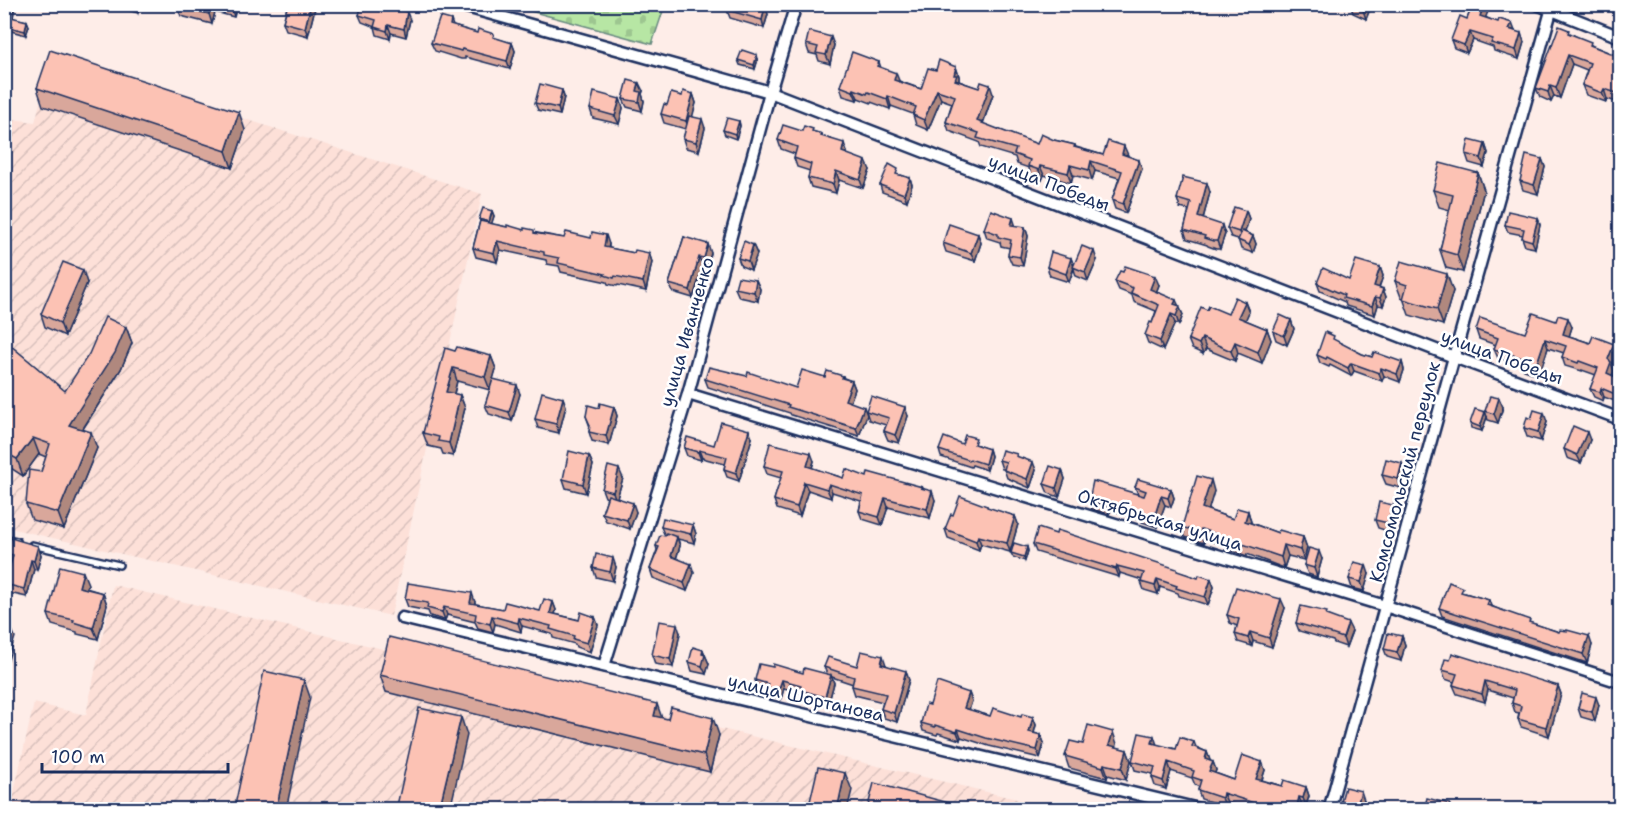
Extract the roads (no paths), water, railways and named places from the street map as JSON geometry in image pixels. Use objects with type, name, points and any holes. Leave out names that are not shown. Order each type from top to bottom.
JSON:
[{"type":"street","name":"улица Победы","points":[[456,4],[770,92],[1620,419]]},
{"type":"street","name":"улица Иванченко","points":[[604,666],[688,394],[796,4]]},
{"type":"street","points":[[1537,4],[1552,7],[1620,37]]},
{"type":"street","name":"Комсомольский переулок","points":[[1329,810],[1552,7]]},
{"type":"street","name":"Октябрьская улица","points":[[688,394],[1385,606],[1620,682]]},
{"type":"street","name":"улица Шортанова","points":[[402,618],[1203,810]]},
{"type":"lane","points":[[4,538],[119,566]]}]
